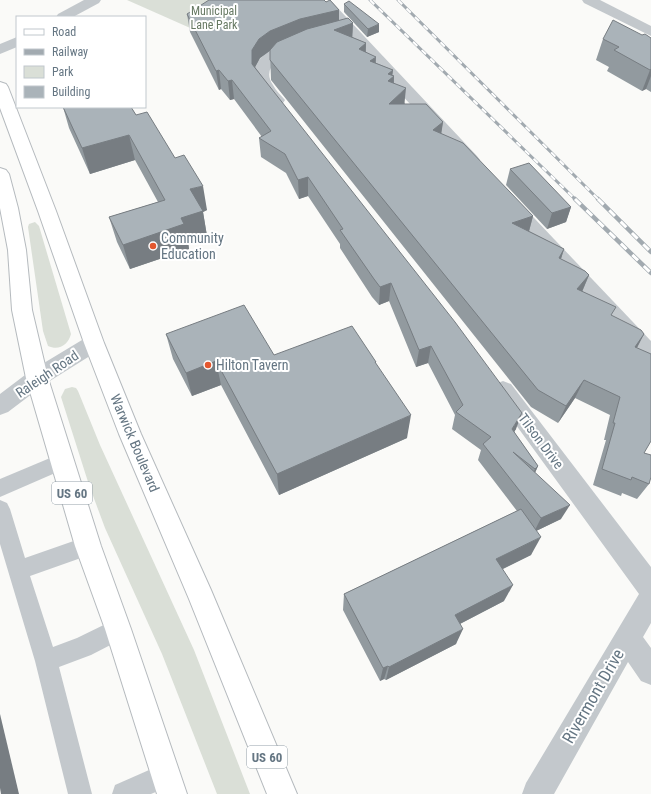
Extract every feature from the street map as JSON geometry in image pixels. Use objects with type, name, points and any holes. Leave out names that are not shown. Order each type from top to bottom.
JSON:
[{"type":"main road","name":"Warwick Boulevard","points":[[0,87],[47,211],[94,343],[130,434],[202,599],[282,794]]},
{"type":"main road","name":"US 60","points":[[0,174],[17,250],[22,310],[37,378],[88,546],[118,629],[168,784]]},
{"type":"street","points":[[65,16],[94,0]]},
{"type":"street","points":[[590,0],[651,32]]},
{"type":"street","points":[[327,5],[480,170]]},
{"type":"street","points":[[288,114],[263,82],[261,75],[264,65],[273,56],[282,51],[352,31]]},
{"type":"street","points":[[0,50],[16,42]]},
{"type":"street","points":[[501,193],[651,355]]},
{"type":"street","name":"Raleigh Road","points":[[0,406],[37,378],[94,343]]},
{"type":"street","name":"Tilson Drive","points":[[493,377],[651,588]]},
{"type":"street","name":"Rivermont Drive","points":[[537,794],[651,599]]},
{"type":"street","points":[[627,638],[651,671]]},
{"type":"lane","points":[[0,488],[62,461]]},
{"type":"lane","points":[[0,509],[46,661],[80,794]]},
{"type":"lane","points":[[18,570],[88,546]]},
{"type":"lane","points":[[46,661],[83,647],[118,629]]},
{"type":"lane","points":[[124,794],[168,784]]},
{"type":"green space","name":"Municipal Lane Park","points":[[127,0],[280,0],[215,39]]},
{"type":"green space","points":[[35,222],[39,226],[71,334],[70,338],[65,344],[56,348],[48,346],[43,331],[28,227],[29,224]]},
{"type":"green space","points":[[72,387],[76,388],[78,391],[100,445],[194,650],[250,794],[217,794],[162,654],[105,528],[89,485],[61,397],[65,389]]},
{"type":"building","points":[[209,0],[324,0],[326,2],[330,0],[339,10],[300,19],[270,31],[259,39],[252,50],[252,64],[455,322],[522,413],[512,429],[538,466],[535,469],[513,452],[570,505],[541,518],[483,444],[491,437],[456,412],[463,405],[431,346],[419,350],[391,283],[380,287],[340,230],[343,229],[308,177],[298,180],[285,154],[259,138],[271,131],[232,80],[228,81],[219,70],[216,71],[187,14]]},
{"type":"building","points":[[349,1],[379,24],[368,29],[344,4]]},
{"type":"building","points":[[348,18],[353,23],[334,30],[366,43],[359,49],[376,57],[370,61],[393,70],[388,74],[394,76],[388,81],[406,88],[389,104],[426,104],[443,122],[433,130],[463,143],[533,216],[512,223],[564,249],[559,258],[585,271],[589,275],[577,289],[616,307],[611,315],[641,330],[644,334],[635,347],[651,354],[651,441],[644,453],[651,455],[651,477],[649,484],[632,477],[631,480],[602,469],[615,423],[613,423],[620,397],[584,380],[566,406],[538,390],[270,60],[270,50],[277,42],[307,29]]},
{"type":"building","points":[[613,20],[651,38],[650,70],[614,50],[619,47],[603,39]]},
{"type":"building","points":[[63,108],[132,108],[136,115],[147,112],[175,158],[184,155],[203,186],[190,189],[203,211],[181,218],[184,224],[123,245],[109,217],[165,200],[129,135],[82,148]]},
{"type":"building","points":[[529,163],[571,207],[552,213],[510,169]]},
{"type":"building","points":[[244,305],[274,355],[352,326],[411,415],[277,474],[216,361],[186,373],[166,334]]},
{"type":"building","points":[[521,509],[541,537],[496,559],[513,585],[455,615],[463,629],[389,667],[383,668],[344,594]]},
{"type":"railway","points":[[370,0],[576,200]]},
{"type":"railway","points":[[398,0],[599,200]]},
{"type":"railway","points":[[575,199],[651,273]]},
{"type":"railway","points":[[599,200],[651,252]]},
{"type":"place","name":"Community Education","points":[[153,246]]},
{"type":"place","name":"Hilton Tavern","points":[[208,365]]}]
